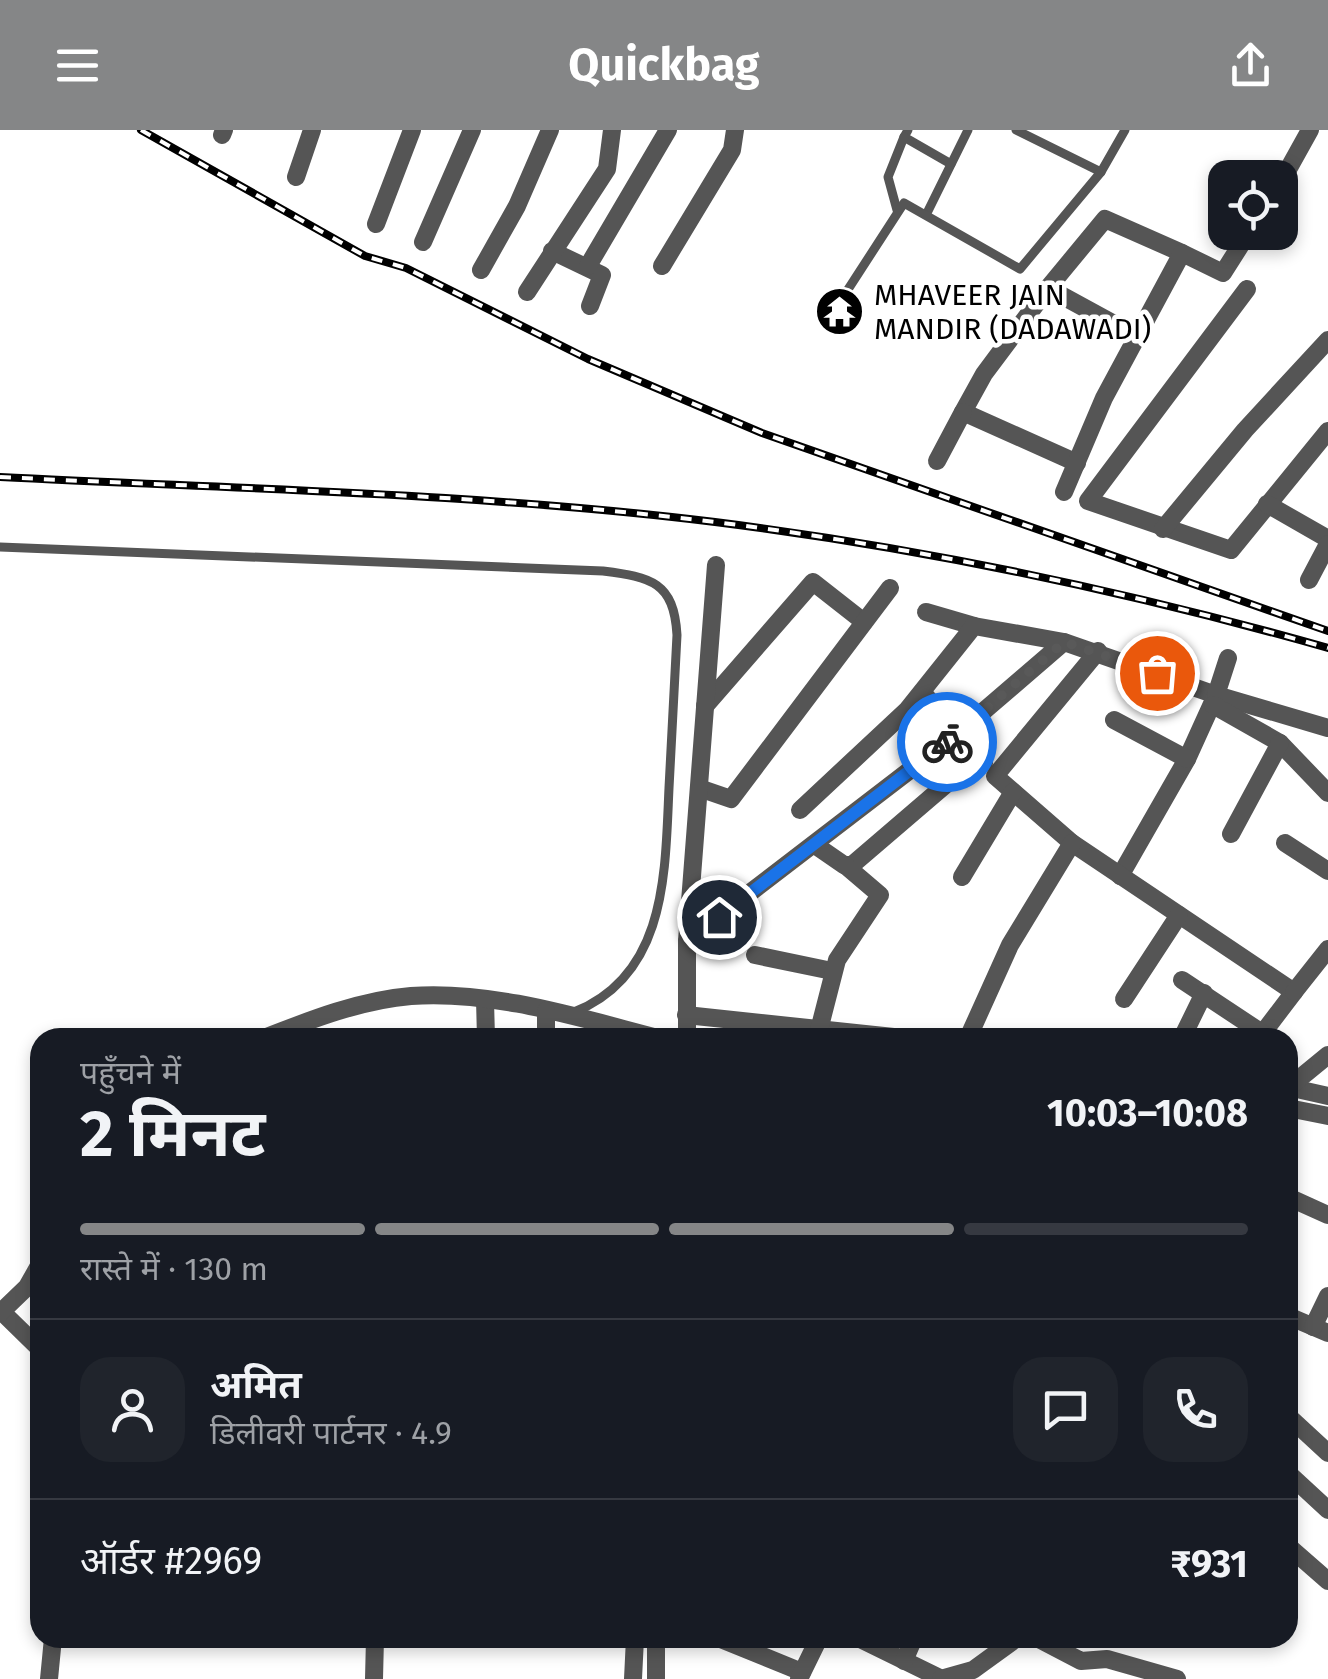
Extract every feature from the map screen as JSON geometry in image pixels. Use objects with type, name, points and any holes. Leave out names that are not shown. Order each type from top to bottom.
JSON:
[{"type":"street","points":[[296,177],[312,130]]},
{"type":"street","points":[[376,224],[412,130]]},
{"type":"street","points":[[423,242],[472,130]]},
{"type":"street","points":[[481,270],[517,206],[550,130]]},
{"type":"street","points":[[527,292],[607,170],[612,130]]},
{"type":"street","points":[[588,266],[668,130]]},
{"type":"street","points":[[662,266],[732,150],[734,130]]},
{"type":"street","points":[[1293,160],[1310,130]]},
{"type":"street","points":[[937,460],[984,374],[1105,219],[1222,273],[1237,250]]},
{"type":"street","points":[[552,251],[603,276],[590,306]]},
{"type":"street","points":[[1064,492],[1136,336],[1182,253]]},
{"type":"street","points":[[1048,288],[1136,336]]},
{"type":"street","points":[[1247,289],[1218,334],[1089,498],[1090,503],[1231,550],[1328,430]]},
{"type":"street","points":[[1163,529],[1244,430],[1328,340]]},
{"type":"street","points":[[963,412],[1078,463]]},
{"type":"street","points":[[1267,504],[1328,542],[1309,580]]},
{"type":"street","points":[[687,1028],[687,941],[716,565]]},
{"type":"street","points":[[705,706],[813,582],[864,622]]},
{"type":"street","points":[[699,788],[731,799],[890,588]]},
{"type":"street","points":[[926,612],[974,626],[1098,651],[1215,700],[1328,728]]},
{"type":"street","points":[[800,810],[922,692],[974,626]]},
{"type":"street","points":[[687,941],[958,734],[1064,642]]},
{"type":"street","points":[[995,776],[1098,651]]},
{"type":"street","points":[[1120,876],[1187,759],[1215,700],[1228,658]]},
{"type":"street","points":[[922,692],[995,776],[1072,843],[1294,992]]},
{"type":"street","points":[[1215,700],[1280,742],[1328,793]]},
{"type":"street","points":[[1114,720],[1187,759]]},
{"type":"street","points":[[1231,834],[1280,742]]},
{"type":"street","points":[[846,866],[978,757]]},
{"type":"street","points":[[962,877],[1013,792]]},
{"type":"street","points":[[973,1028],[1010,946],[1072,843]]},
{"type":"street","points":[[1286,843],[1328,871]]},
{"type":"street","points":[[815,845],[880,895],[832,971],[818,1028]]},
{"type":"street","points":[[1124,1000],[1178,915]]},
{"type":"street","points":[[1266,1028],[1328,949]]},
{"type":"street","points":[[755,955],[832,971]]},
{"type":"street","points":[[1182,980],[1252,1028]]},
{"type":"street","points":[[1187,1028],[1204,993]]},
{"type":"street","points":[[296,1028],[387,1000],[428,995],[485,1000],[620,1028]]},
{"type":"street","points":[[485,1000],[486,1028]]},
{"type":"street","points":[[546,1011],[546,1028]]},
{"type":"street","points":[[686,1015],[800,1028]]},
{"type":"street","points":[[1298,1079],[1328,1055]]},
{"type":"street","points":[[1298,1089],[1328,1096]]},
{"type":"street","points":[[1298,1110],[1328,1116]]},
{"type":"street","points":[[1298,1202],[1328,1216]]},
{"type":"street","points":[[30,1277],[1,1313],[30,1340]]},
{"type":"street","points":[[1320,1330],[1328,1296]]},
{"type":"street","points":[[1298,1425],[1328,1453]]},
{"type":"street","points":[[1298,1482],[1328,1510]]},
{"type":"street","points":[[1298,1555],[1328,1581]]},
{"type":"street","points":[[48,1679],[52,1648]]},
{"type":"street","points":[[374,1679],[375,1648]]},
{"type":"street","points":[[634,1679],[635,1648]]},
{"type":"street","points":[[656,1648],[656,1679]]},
{"type":"street","points":[[740,1648],[801,1675],[814,1648]]},
{"type":"street","points":[[879,1648],[942,1679],[973,1670],[1003,1648]]},
{"type":"street","points":[[904,1660],[909,1648]]},
{"type":"street","points":[[1052,1648],[1082,1670],[1108,1659],[1177,1679]]},
{"type":"lane","points":[[927,214],[968,130]]},
{"type":"lane","points":[[1016,130],[1100,172]]},
{"type":"lane","points":[[834,311],[897,211],[908,203],[1020,269],[1100,172],[1125,130]]},
{"type":"lane","points":[[897,211],[888,177],[906,134],[951,164]]},
{"type":"lane","points":[[0,547],[603,571],[638,575],[662,588],[676,614],[677,635],[660,909],[631,970],[607,994],[566,1014]]},
{"type":"railway","points":[[141,130],[365,256],[406,268],[588,359],[762,433],[1328,631]]},
{"type":"railway","points":[[0,477],[448,498],[715,522],[1024,573],[1328,648]]},
{"type":"way so far","points":[[947,742],[1064,642],[1157,673]]},
{"type":"place","name":"MHAVEER JAIN MANDIR (DADAWADI)","points":[[839,312]]},
{"type":"route","points":[[719,917],[947,742]]}]
